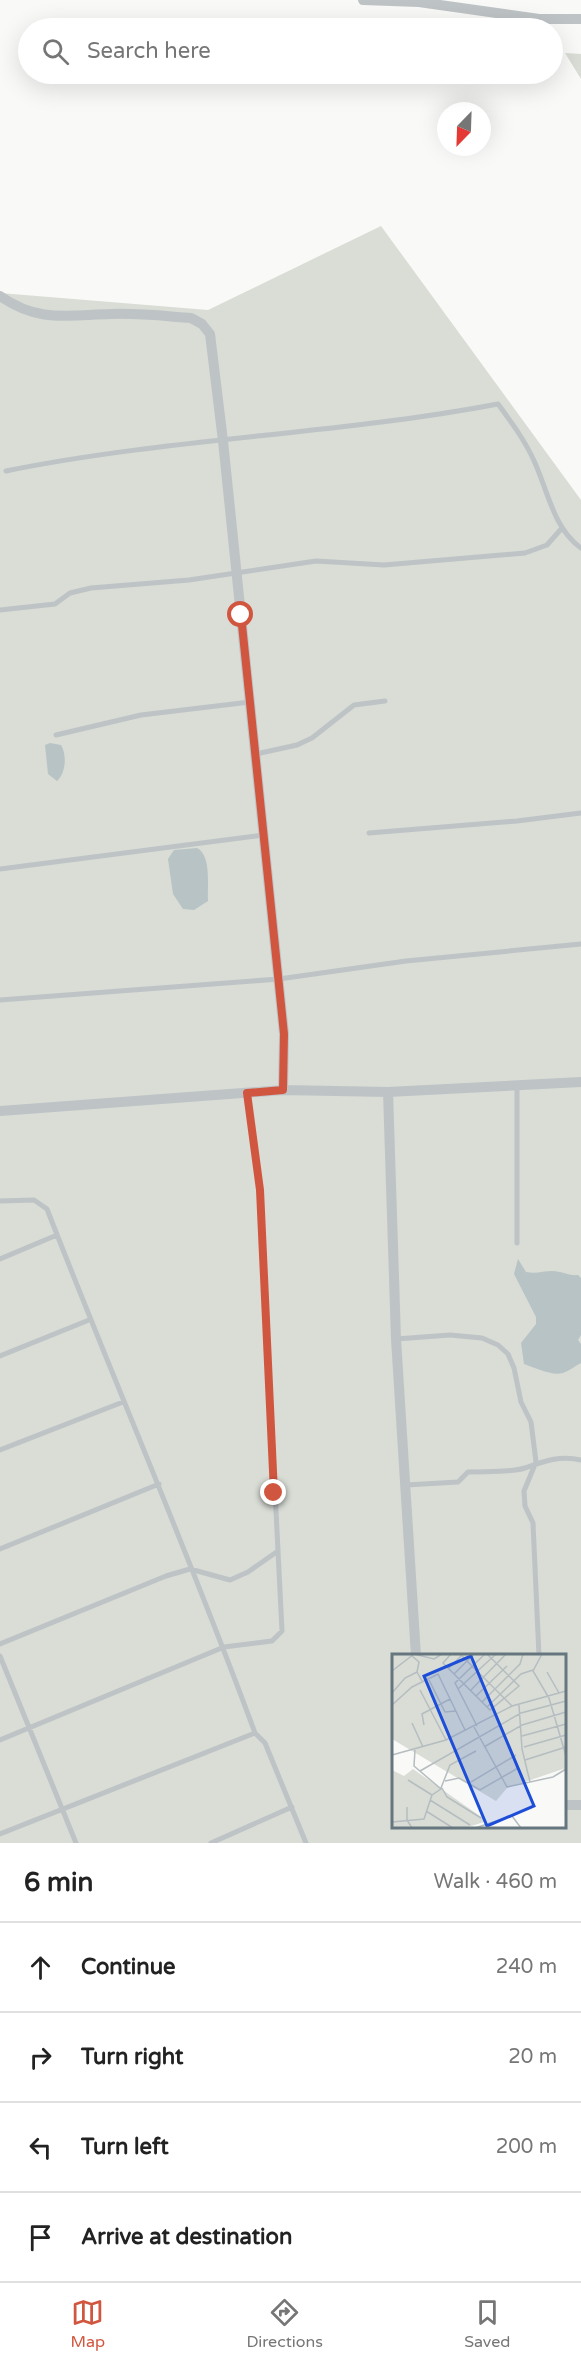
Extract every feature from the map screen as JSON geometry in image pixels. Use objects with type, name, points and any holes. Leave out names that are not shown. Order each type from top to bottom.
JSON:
[{"type":"street","points":[[363,0],[419,2],[532,18]]},
{"type":"street","points":[[563,19],[581,19]]},
{"type":"street","points":[[0,296],[23,310],[53,317],[151,315],[191,318],[202,324],[210,334],[279,979],[284,1034],[283,1090]]},
{"type":"street","points":[[0,1111],[283,1090],[387,1092],[581,1082]]},
{"type":"street","points":[[387,1092],[396,1339],[416,1654]]},
{"type":"street","points":[[566,1805],[581,1804]]},
{"type":"lane","points":[[6,471],[223,441],[416,420],[498,404],[514,425],[535,462],[562,528],[581,548]]},
{"type":"lane","points":[[0,610],[55,604],[70,593],[91,588],[140,586],[316,561],[384,565],[525,553],[547,545],[562,528]]},
{"type":"lane","points":[[256,754],[297,745],[312,738],[354,705],[385,701]]},
{"type":"lane","points":[[56,735],[141,716],[250,702]]},
{"type":"lane","points":[[369,833],[517,821],[581,813]]},
{"type":"lane","points":[[0,868],[264,835]]},
{"type":"lane","points":[[0,1000],[279,979],[406,961],[581,944]]},
{"type":"lane","points":[[517,1085],[517,1243]]},
{"type":"lane","points":[[0,1740],[224,1647],[272,1641],[282,1630],[260,1190],[247,1093]]},
{"type":"lane","points":[[0,1202],[34,1200],[47,1209],[89,1320],[159,1484],[190,1569],[224,1647],[255,1733],[265,1743],[306,1843]]},
{"type":"lane","points":[[0,1259],[57,1235]]},
{"type":"lane","points":[[0,1356],[89,1320]]},
{"type":"lane","points":[[396,1339],[450,1335],[482,1338],[498,1345],[508,1354],[514,1368],[521,1402],[531,1422],[536,1462],[524,1491],[525,1506],[533,1523],[539,1654]]},
{"type":"lane","points":[[0,1450],[123,1402]]},
{"type":"lane","points":[[406,1485],[458,1482],[468,1472],[525,1468],[536,1462],[556,1458],[581,1460]]},
{"type":"lane","points":[[0,1549],[159,1484]]},
{"type":"lane","points":[[0,1644],[166,1576],[190,1569],[230,1580],[248,1572],[278,1551]]},
{"type":"lane","points":[[0,1656],[76,1843]]},
{"type":"lane","points":[[0,1834],[255,1733]]},
{"type":"lane","points":[[211,1843],[292,1808]]},
{"type":"shaded area","points":[[565,53],[581,54],[581,79]]},
{"type":"shaded area","points":[[381,226],[581,500],[581,1843],[0,1843],[0,293],[208,310]]},
{"type":"shaded area","points":[[50,743],[61,745],[64,754],[64,769],[57,781],[48,774],[45,745]]},
{"type":"shaded area","points":[[197,848],[202,852],[207,864],[208,901],[194,910],[183,909],[173,894],[168,859],[174,850]]},
{"type":"shaded area","points":[[518,1259],[526,1272],[556,1271],[578,1275],[581,1278],[581,1335],[578,1340],[581,1344],[581,1363],[565,1372],[549,1373],[524,1364],[521,1343],[536,1324],[536,1317],[514,1274]]},
{"type":"route","points":[[241,615],[284,1034],[283,1090],[247,1093],[260,1190],[274,1493]]}]
